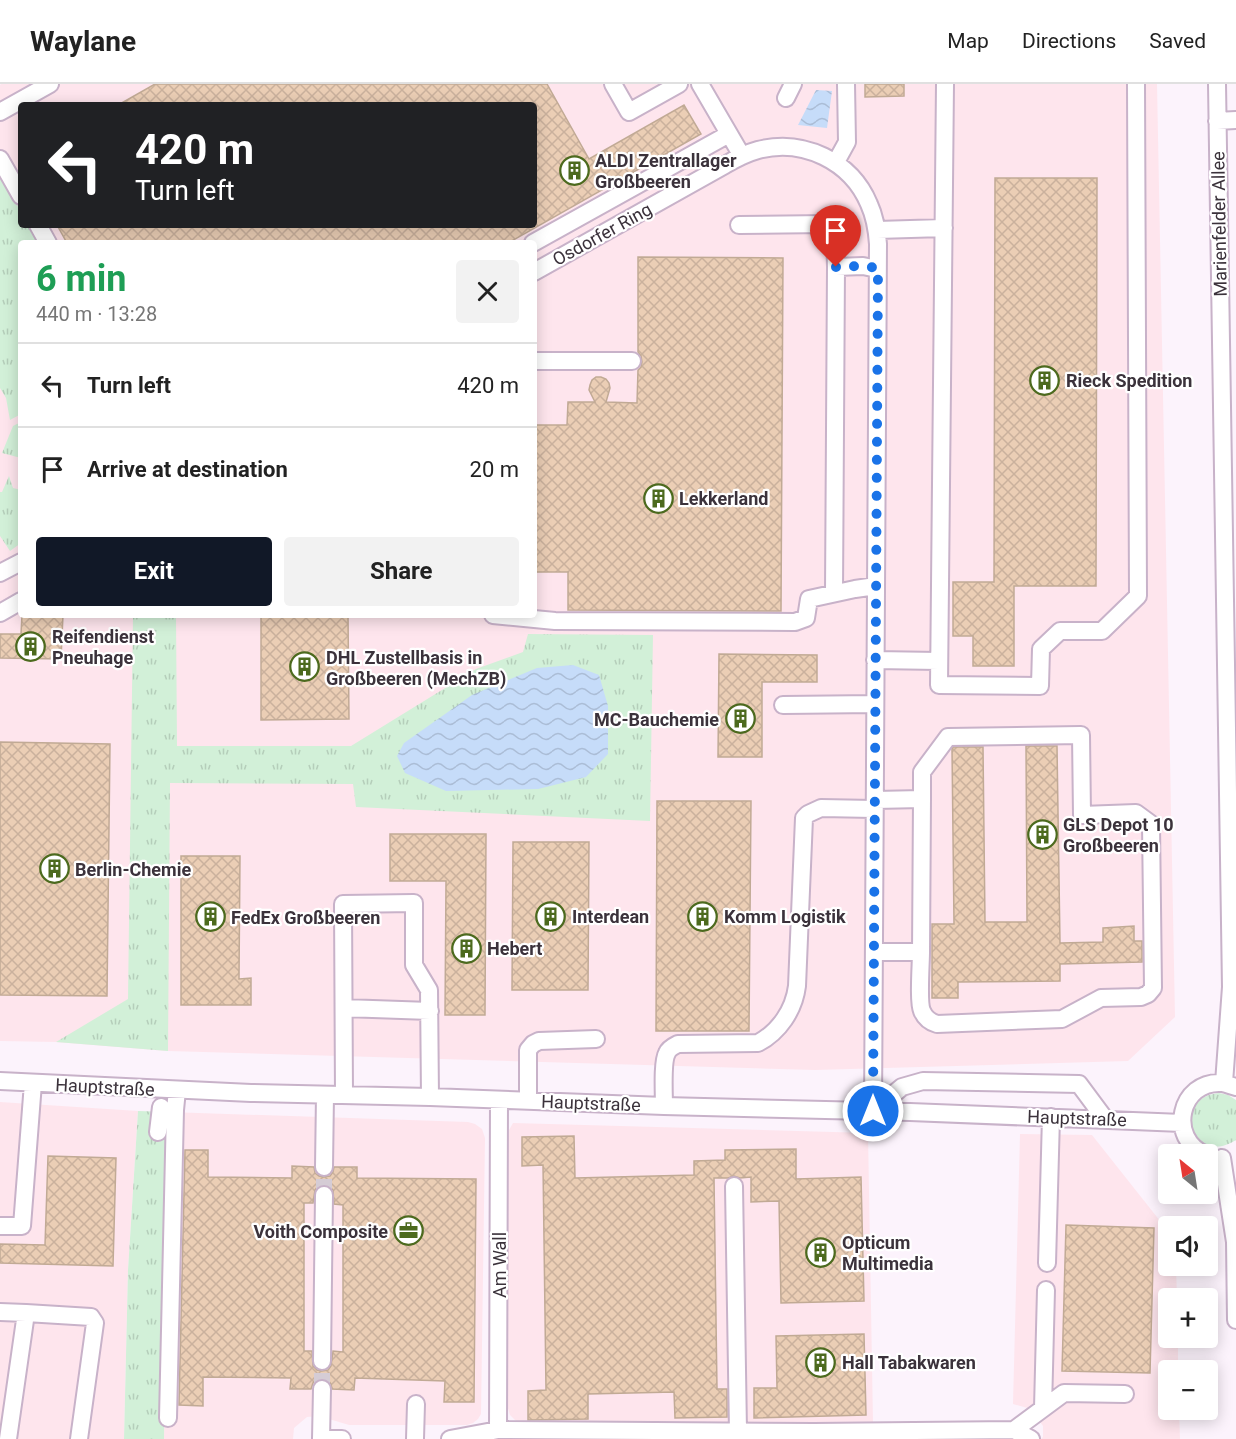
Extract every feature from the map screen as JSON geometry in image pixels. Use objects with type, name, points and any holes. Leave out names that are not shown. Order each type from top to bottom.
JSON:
[{"type":"street","points":[[0,112],[50,84]]},
{"type":"street","points":[[613,84],[629,112],[679,84]]},
{"type":"street","points":[[700,84],[742,156]]},
{"type":"street","points":[[836,162],[847,142],[846,84]]},
{"type":"street","points":[[945,84],[939,685],[1040,686],[1041,649],[1060,631],[1102,631],[1138,596],[1136,84]]},
{"type":"street","name":"Marienfelder Allee","points":[[1217,84],[1231,987],[1230,1085]]},
{"type":"street","points":[[1217,120],[1236,120]]},
{"type":"street","points":[[537,241],[729,134]]},
{"type":"street","name":"Osdorfer Ring","points":[[537,270],[742,156],[758,150],[791,147],[816,152],[846,170],[863,191],[869,203],[877,230],[878,268],[873,1111]]},
{"type":"street","points":[[0,159],[18,191]]},
{"type":"street","points":[[739,225],[828,224],[835,230],[834,593]]},
{"type":"street","points":[[877,230],[944,228]]},
{"type":"street","points":[[836,267],[878,268]]},
{"type":"street","points":[[537,361],[632,361]]},
{"type":"street","points":[[0,573],[18,564]]},
{"type":"street","points":[[524,618],[555,621],[795,622],[806,618],[809,598],[876,586]]},
{"type":"street","points":[[0,613],[18,603]]},
{"type":"street","points":[[875,660],[939,661]]},
{"type":"street","points":[[783,705],[875,704]]},
{"type":"street","points":[[1081,735],[1082,815],[1136,813],[1151,824],[1153,988],[1141,997],[1101,998],[1062,1019],[936,1024],[926,1017],[921,1008],[921,952],[922,772],[948,737],[1081,735]]},
{"type":"street","points":[[664,1106],[665,1061],[672,1047],[678,1044],[758,1043],[775,1031],[795,998],[804,818],[821,808],[922,799]]},
{"type":"street","points":[[344,1095],[344,903],[414,903],[414,965],[429,990],[430,1097]]},
{"type":"street","points":[[874,952],[921,952]]},
{"type":"street","points":[[344,1008],[430,1011]]},
{"type":"street","points":[[528,1101],[528,1050],[533,1044],[539,1041],[596,1039]]},
{"type":"street","name":"Hauptstraße","points":[[0,1081],[177,1090],[873,1111],[1182,1123]]},
{"type":"street","points":[[873,1111],[902,1087],[923,1081],[1072,1083],[1079,1084],[1105,1119]]},
{"type":"street","points":[[0,1226],[22,1226],[33,1083]]},
{"type":"street","points":[[1190,1144],[1184,1134],[1182,1123],[1187,1102],[1202,1087],[1213,1084],[1230,1085]]},
{"type":"street","points":[[168,1418],[177,1090]]},
{"type":"street","points":[[324,1167],[325,1095]]},
{"type":"street","name":"Am Wall","points":[[498,1430],[499,1100]]},
{"type":"street","points":[[158,1132],[161,1107]]},
{"type":"street","points":[[1047,1263],[1051,1117]]},
{"type":"street","points":[[1218,1155],[1235,1242],[1236,1320]]},
{"type":"street","points":[[734,1186],[738,1431]]},
{"type":"street","points":[[322,1361],[324,1194]]},
{"type":"street","points":[[1043,1408],[1046,1290]]},
{"type":"street","points":[[0,1312],[91,1317],[95,1323],[79,1439]]},
{"type":"street","points":[[8,1439],[26,1313]]},
{"type":"street","points":[[322,1389],[321,1439],[342,1439]]},
{"type":"street","points":[[1014,1430],[1064,1393],[1125,1394]]},
{"type":"street","points":[[415,1439],[416,1404]]},
{"type":"street","points":[[450,1439],[498,1430],[1014,1430],[1031,1439]]},
{"type":"shaded area","points":[[1,84],[1157,84],[1175,1017],[1128,1061],[815,1070],[168,1051],[56,1042],[0,1041]]},
{"type":"shaded area","points":[[0,1102],[138,1111],[128,1270],[124,1439],[0,1439]]},
{"type":"shaded area","points":[[169,1112],[468,1122],[482,1129],[485,1138],[481,1414],[478,1419],[467,1425],[349,1425],[319,1416],[307,1417],[294,1428],[293,1439],[164,1439]]},
{"type":"shaded area","points":[[513,1123],[868,1133],[873,1423],[523,1424],[516,1421],[510,1415],[505,1398],[507,1139]]},
{"type":"shaded area","points":[[1020,1134],[1092,1135],[1158,1218],[1158,1276],[1176,1276],[1177,1288],[1158,1288],[1158,1348],[1178,1348],[1178,1360],[1158,1360],[1158,1420],[1179,1420],[1180,1439],[1041,1439],[1043,1426],[1031,1409],[1013,1404]]},
{"type":"green space","points":[[0,175],[18,207],[18,228],[30,228],[36,240],[18,240],[18,416],[10,420],[6,398],[0,388]]},
{"type":"green space","points":[[18,424],[18,457],[2,453],[13,426]]},
{"type":"green space","points":[[9,476],[13,488],[18,489],[18,545],[10,551],[0,536],[0,492]]},
{"type":"green space","points":[[133,618],[176,618],[177,746],[351,746],[476,669],[523,652],[528,634],[653,635],[650,821],[356,807],[353,784],[170,783],[168,1051],[56,1042],[128,999]]},
{"type":"green space","points":[[1219,1093],[1236,1100],[1236,1140],[1221,1146],[1206,1144],[1199,1139],[1193,1129],[1191,1117],[1195,1106],[1204,1098]]},
{"type":"green space","points":[[138,1111],[169,1112],[164,1439],[124,1439],[128,1270]]},
{"type":"water","points":[[816,90],[832,91],[827,128],[798,125]]},
{"type":"water","points":[[573,665],[599,675],[608,706],[608,754],[586,777],[538,789],[446,791],[405,773],[397,756],[404,743],[472,695],[537,668]]},
{"type":"building","name":"ALDI Zentrallager Großbeeren","points":[[155,84],[547,84],[589,159],[684,105],[701,134],[537,227],[537,102],[123,102]]},
{"type":"building","points":[[865,84],[904,84],[904,96],[865,97]]},
{"type":"building","name":"Rieck Spedition","points":[[995,178],[1097,178],[1096,586],[1014,586],[1014,666],[973,666],[973,636],[953,636],[953,582],[994,582]]},
{"type":"building","name":"ALDI Zentrallager Großbeeren","points":[[59,228],[535,228],[513,240],[65,240]]},
{"type":"building","name":"Lekkerland","points":[[638,257],[783,258],[781,611],[568,610],[568,572],[537,572],[537,425],[567,425],[568,402],[595,402],[589,390],[592,380],[596,377],[606,379],[609,383],[606,402],[637,403],[638,370],[642,362],[638,352]]},
{"type":"building","name":"Reifendienst Pneuhage","points":[[22,618],[63,618],[61,659],[0,658],[0,634],[21,634]]},
{"type":"building","name":"DHL Zustellbasis in Großbeeren (MechZB)","points":[[261,618],[348,618],[349,719],[261,720]]},
{"type":"building","name":"MC-Bauchemie","points":[[719,654],[817,655],[817,682],[762,682],[762,757],[718,757]]},
{"type":"building","name":"Berlin-Chemie","points":[[0,742],[110,744],[107,996],[0,995]]},
{"type":"building","name":"GLS Depot 10 Großbeeren","points":[[1026,746],[1057,746],[1060,943],[1103,942],[1103,928],[1134,926],[1134,941],[1142,941],[1142,962],[1060,964],[1060,981],[958,982],[958,998],[932,998],[932,924],[954,924],[952,749],[953,747],[983,747],[985,922],[1027,922]]},
{"type":"building","name":"Komm Logistik","points":[[657,801],[751,801],[749,1031],[656,1031]]},
{"type":"building","name":"Hebert","points":[[390,834],[486,834],[485,1015],[445,1015],[446,881],[390,881]]},
{"type":"building","name":"Interdean","points":[[513,842],[589,842],[588,990],[512,990]]},
{"type":"building","name":"FedEx Großbeeren","points":[[181,856],[240,856],[239,979],[251,978],[251,1005],[181,1005]]},
{"type":"building","points":[[574,1136],[575,1178],[694,1175],[694,1161],[725,1160],[725,1150],[796,1149],[796,1179],[861,1177],[864,1301],[781,1303],[779,1201],[751,1202],[751,1177],[714,1178],[717,1389],[727,1389],[727,1417],[675,1418],[674,1392],[588,1394],[588,1419],[528,1420],[528,1391],[546,1390],[543,1165],[522,1166],[522,1137]]},
{"type":"building","points":[[185,1150],[208,1150],[208,1177],[292,1178],[292,1166],[314,1167],[315,1173],[323,1177],[330,1176],[334,1167],[357,1167],[357,1178],[476,1179],[474,1402],[444,1402],[445,1381],[355,1378],[354,1390],[332,1389],[328,1380],[322,1379],[316,1380],[311,1389],[290,1389],[291,1378],[203,1377],[203,1406],[179,1405]],"holes":[[[318,1186],[329,1186],[333,1190],[334,1204],[343,1205],[343,1352],[333,1351],[331,1366],[328,1370],[322,1371],[313,1366],[312,1351],[304,1351],[304,1203],[313,1203]]]},
{"type":"building","points":[[48,1156],[116,1158],[113,1266],[0,1263],[0,1244],[45,1245]]},
{"type":"building","points":[[1066,1225],[1154,1228],[1150,1373],[1062,1371]]},
{"type":"building","name":"Hall Tabakwaren","points":[[864,1334],[866,1415],[754,1418],[754,1388],[777,1388],[776,1336]]},
{"type":"tunnel","points":[[324,1167],[324,1195]]},
{"type":"tunnel","points":[[322,1361],[322,1389]]},
{"type":"place","name":"ALDI Zentrallager Großbeeren","points":[[574,170]]},
{"type":"place","name":"Rieck Spedition","points":[[1045,380]]},
{"type":"place","name":"Lekkerland","points":[[658,498]]},
{"type":"place","name":"Reifendienst Pneuhage","points":[[31,646]]},
{"type":"place","name":"DHL Zustellbasis in Großbeeren (MechZB)","points":[[305,667]]},
{"type":"place","name":"MC-Bauchemie","points":[[740,719]]},
{"type":"place","name":"GLS Depot 10 Großbeeren","points":[[1042,834]]},
{"type":"place","name":"Berlin-Chemie","points":[[54,869]]},
{"type":"place","name":"Interdean","points":[[551,916]]},
{"type":"place","name":"Komm Logistik","points":[[703,916]]},
{"type":"place","name":"FedEx Großbeeren","points":[[210,917]]},
{"type":"place","name":"Hebert","points":[[466,948]]},
{"type":"place","name":"Voith Composite","points":[[409,1231]]},
{"type":"place","name":"Opticum Multimedia","points":[[821,1252]]},
{"type":"place","name":"Hall Tabakwaren","points":[[821,1362]]},
{"type":"route","points":[[836,267],[878,268],[873,1111]]}]
